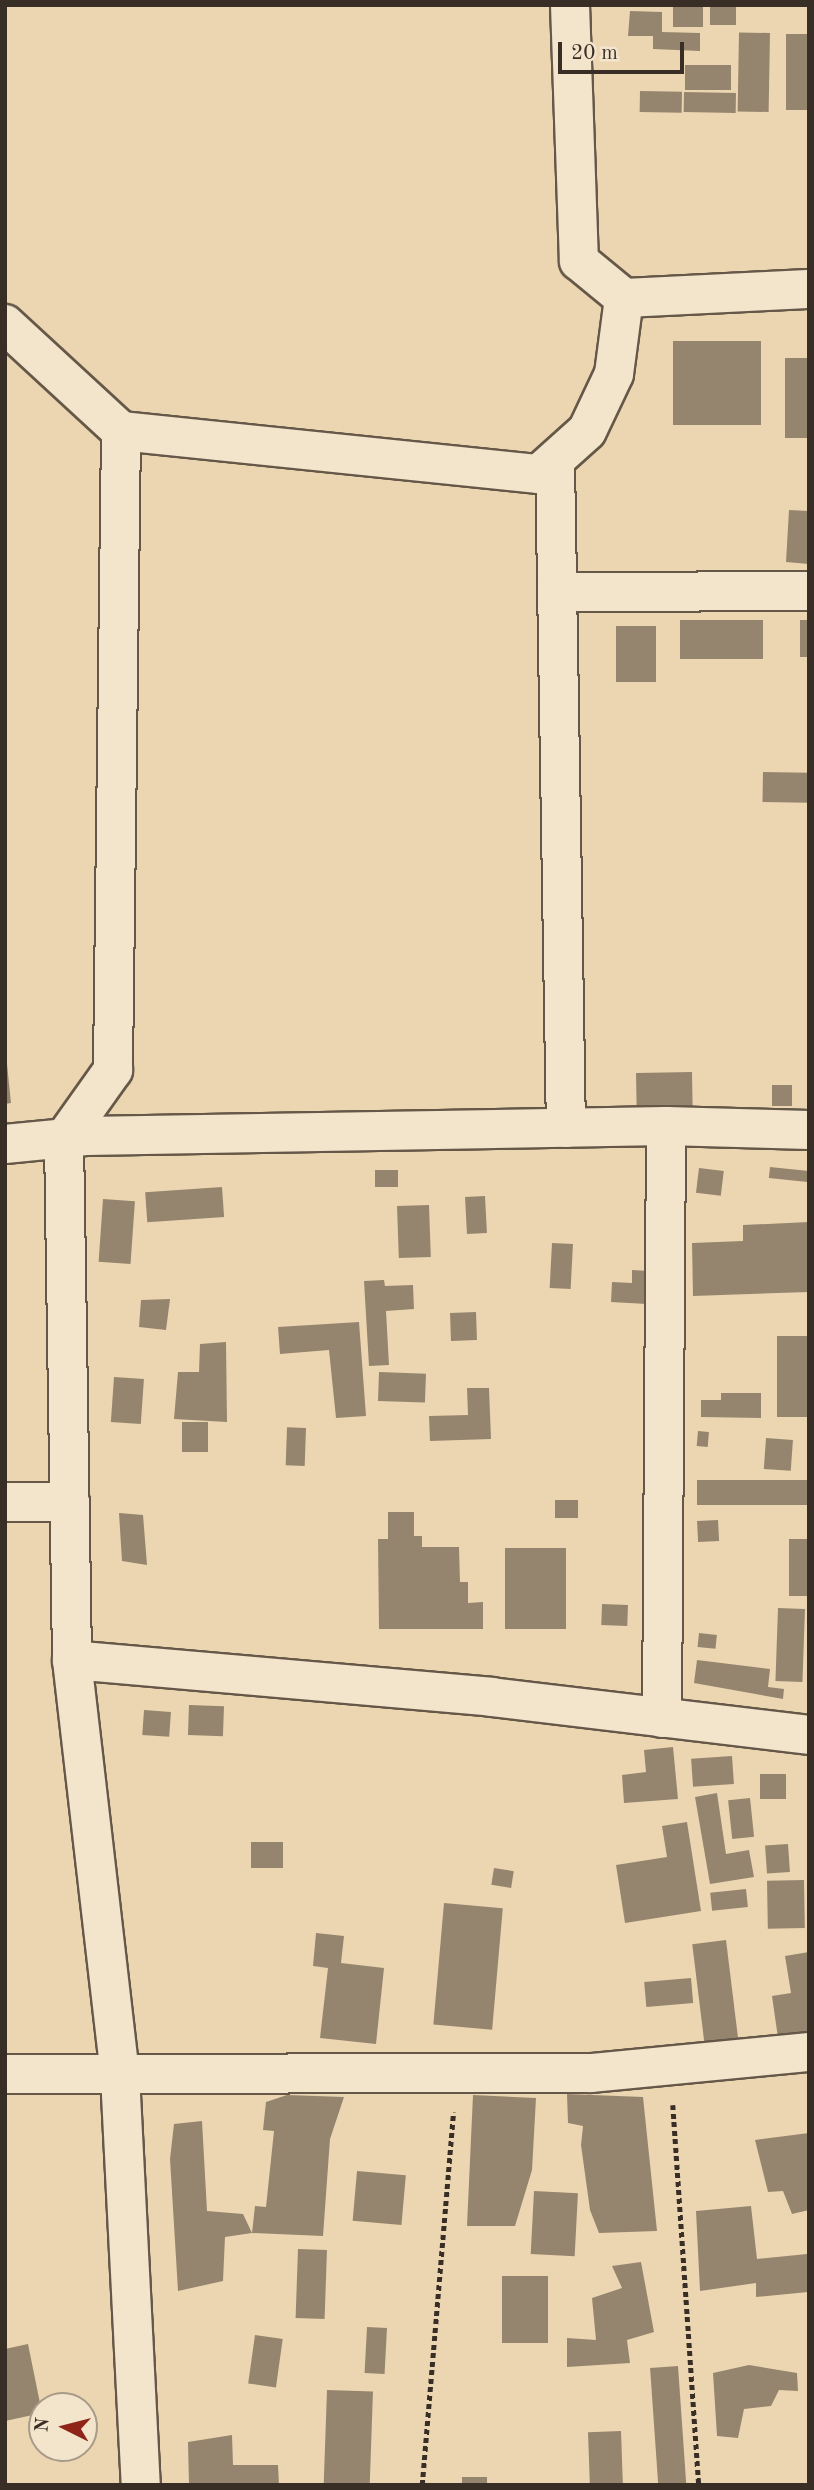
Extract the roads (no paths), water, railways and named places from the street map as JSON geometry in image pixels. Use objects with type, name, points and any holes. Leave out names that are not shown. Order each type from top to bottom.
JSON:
[{"type":"street","points":[[570,5],[579,261],[624,298],[809,289]]},
{"type":"street","points":[[5,324],[121,431],[539,474],[587,431],[614,374],[624,298]]},
{"type":"street","points":[[121,431],[113,1070],[64,1139],[72,1660],[120,2075],[141,2485]]},
{"type":"street","points":[[555,461],[566,1128]]},
{"type":"street","points":[[557,592],[809,591]]},
{"type":"street","points":[[5,1144],[64,1139],[666,1126],[809,1130]]},
{"type":"street","points":[[662,1718],[666,1126]]},
{"type":"street","points":[[5,1502],[70,1502]]},
{"type":"street","points":[[72,1660],[491,1697],[809,1735]]},
{"type":"street","points":[[5,2074],[456,2074],[670,2068],[809,2052]]}]
